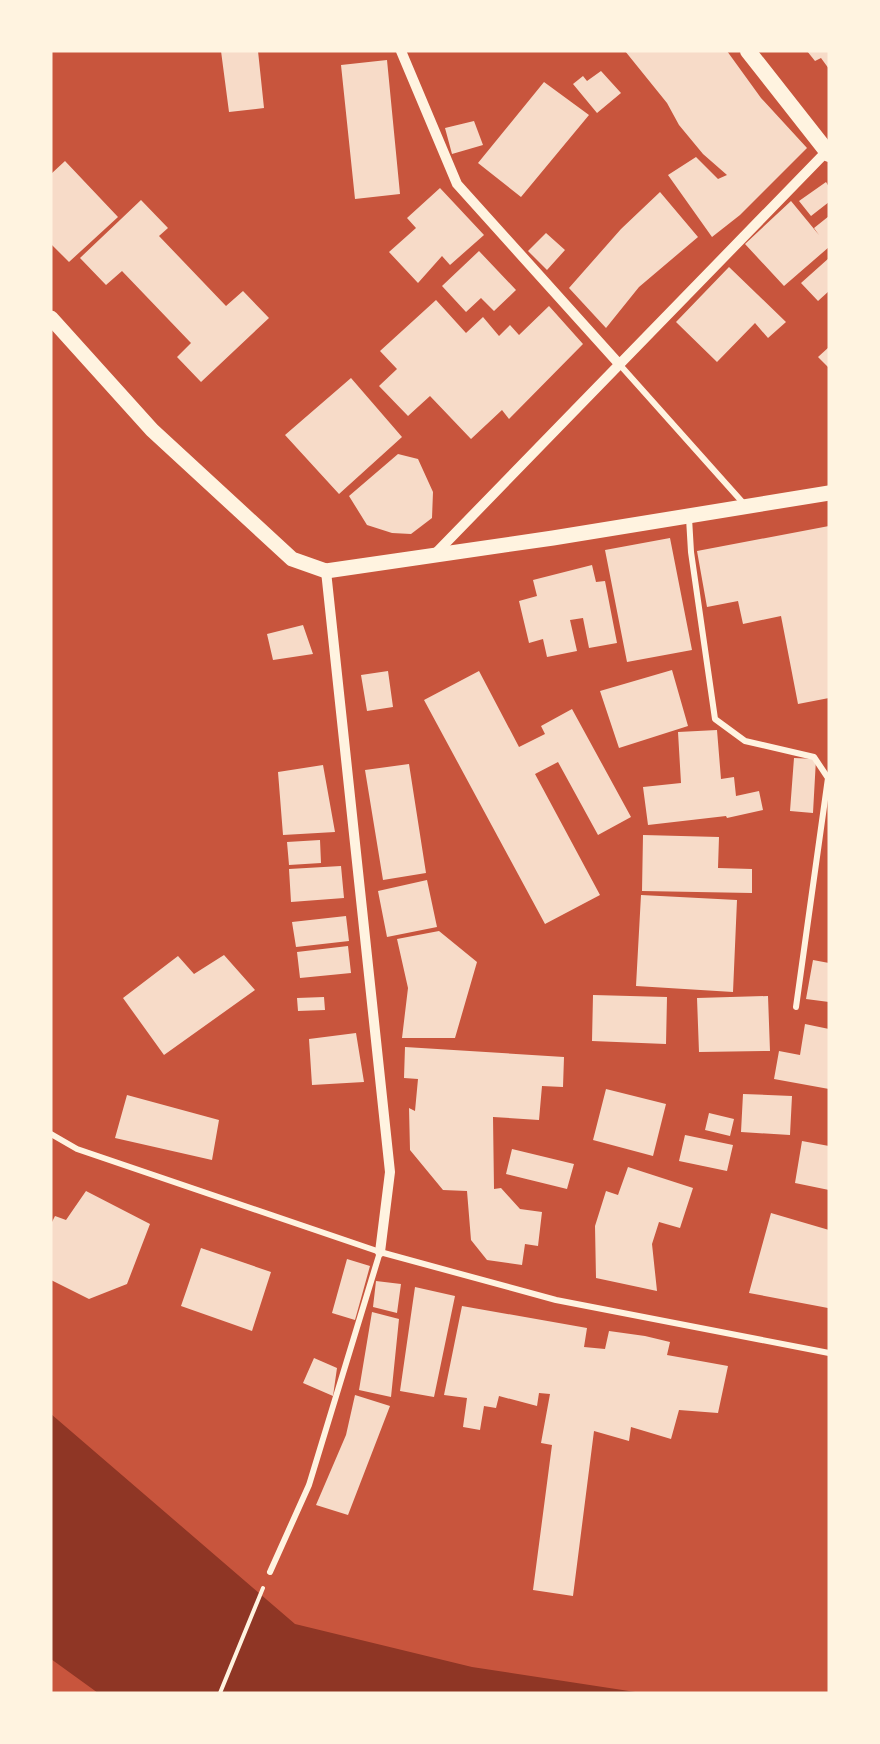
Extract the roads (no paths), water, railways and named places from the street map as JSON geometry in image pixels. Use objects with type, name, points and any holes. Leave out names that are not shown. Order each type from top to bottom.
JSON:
[{"type":"highway","points":[[748,51],[828,153]]},
{"type":"main road","points":[[51,318],[152,430],[292,559],[326,571],[553,538],[689,514],[829,493]]},
{"type":"street","points":[[401,51],[457,184],[746,506]]},
{"type":"street","points":[[435,554],[828,153]]},
{"type":"street","points":[[689,514],[691,552],[715,719],[745,741],[814,757],[828,778],[796,1007]]},
{"type":"street","points":[[270,1572],[309,1485],[380,1252],[390,1172],[326,571]]},
{"type":"street","points":[[51,1134],[77,1149],[380,1252],[556,1300],[829,1353]]}]
